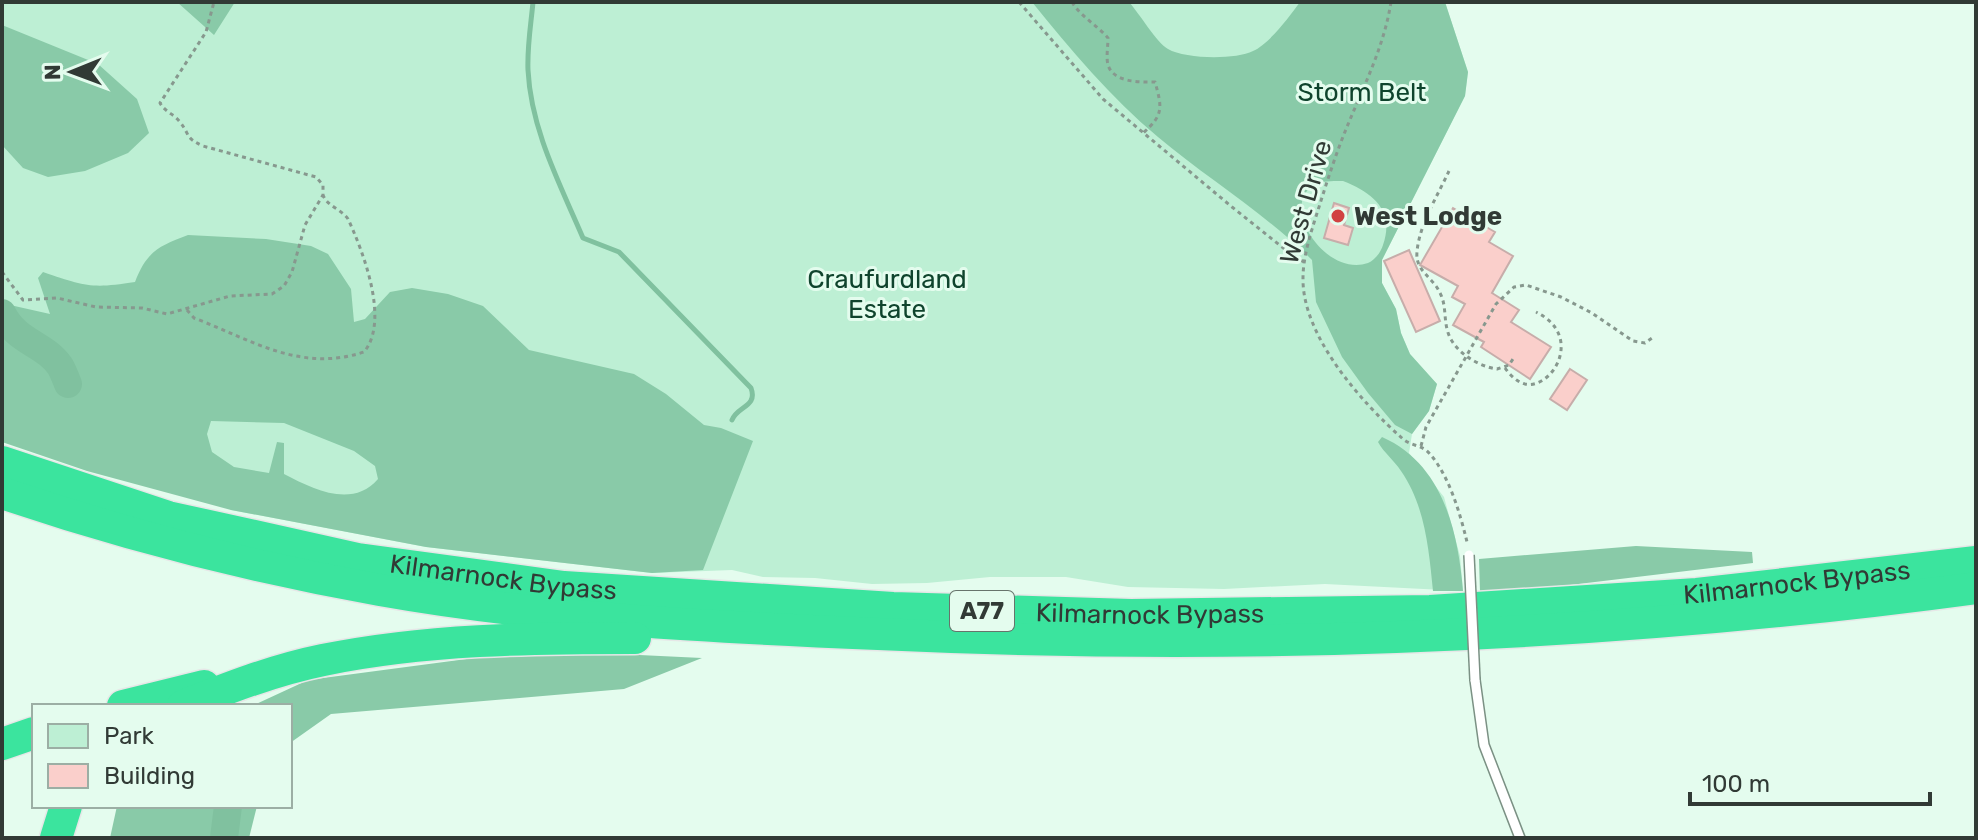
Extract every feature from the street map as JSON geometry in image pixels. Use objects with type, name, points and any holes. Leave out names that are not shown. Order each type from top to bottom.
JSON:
[{"type":"highway","name":"Kilmarnock Bypass","points":[[2,462],[168,517],[358,559],[564,587],[893,608],[1131,615],[1430,611],[1671,596],[1976,562]]},
{"type":"highway","name":"Kilmarnock Bypass","points":[[2,493],[156,542],[380,590],[547,612],[733,627],[1050,640],[1418,637],[1618,626],[1802,609],[1976,588]]},
{"type":"highway","name":"A77","points":[[132,704],[322,660],[434,644],[490,640],[684,638],[733,627]]},
{"type":"highway","name":"A77","points":[[188,704],[277,671]]},
{"type":"highway","points":[[2,744],[32,734]]},
{"type":"highway","points":[[56,838],[65,808]]},
{"type":"lane","points":[[1469,555],[1475,680],[1484,745],[1520,838]]},
{"type":"path","points":[[2,272],[23,300],[57,298],[96,307],[142,308],[167,314],[230,296],[272,294],[284,286],[292,272],[305,225],[323,195],[323,185],[316,177],[271,163],[226,155],[191,140],[181,123],[160,103],[206,32],[214,2]]},
{"type":"path","points":[[1019,2],[1081,76],[1143,133],[1304,262]]},
{"type":"path","points":[[1072,2],[1076,10],[1090,19],[1108,38],[1108,65],[1116,76],[1135,83],[1155,82],[1160,112],[1156,123],[1143,133]]},
{"type":"path","name":"West Drive","points":[[1391,2],[1387,25],[1338,150],[1304,262],[1303,288],[1308,310],[1330,353],[1367,404],[1408,442],[1421,446],[1432,457],[1452,496],[1469,555]]},
{"type":"path","points":[[1449,171],[1424,228],[1417,258],[1421,271],[1435,283],[1442,295],[1449,335],[1454,345],[1467,356],[1491,368],[1505,368],[1519,381],[1539,382],[1557,362],[1563,343],[1560,332],[1547,317],[1536,312]]},
{"type":"path","points":[[187,310],[194,318],[288,356],[335,359],[364,352],[374,334],[369,275],[344,212],[328,203],[323,195]]},
{"type":"path","points":[[1421,446],[1426,427],[1496,304],[1519,285],[1571,302],[1633,341],[1645,343],[1655,336]]},
{"type":"path","points":[[1505,368],[1515,356]]},
{"type":"green space","name":"Craufurdland Estate","points":[[2,2],[1445,2],[1468,72],[1465,96],[1382,260],[1382,283],[1396,309],[1410,354],[1437,384],[1429,411],[1412,434],[1409,453],[1444,497],[1460,556],[1463,591],[1325,584],[1224,589],[1128,587],[1066,577],[990,577],[872,584],[763,577],[732,570],[652,573],[426,547],[231,510],[2,313]]},
{"type":"green space","points":[[177,2],[235,2],[214,35]]},
{"type":"green space","name":"Storm Belt","points":[[1032,2],[1129,2],[1168,49],[1186,55],[1223,57],[1245,54],[1266,42],[1300,2],[1445,2],[1468,72],[1465,96],[1382,260],[1382,283],[1396,309],[1410,354],[1437,384],[1429,411],[1412,434],[1395,425],[1342,357],[1316,302],[1312,260],[1276,227],[1140,122]],"holes":[[[1343,181],[1372,197],[1384,213],[1386,233],[1382,248],[1368,263],[1351,265],[1336,259],[1310,235],[1303,220],[1301,205],[1306,192],[1318,183]]]},
{"type":"green space","points":[[2,25],[98,64],[137,99],[149,133],[128,153],[85,171],[48,177],[23,168],[2,145]]},
{"type":"green space","points":[[188,235],[266,239],[311,246],[328,254],[351,289],[354,322],[365,319],[390,292],[412,288],[448,294],[483,306],[529,350],[634,374],[666,394],[704,425],[721,428],[753,441],[703,570],[652,573],[426,547],[231,510],[87,471],[2,442],[2,309],[10,305],[50,314],[38,278],[43,272],[88,285],[135,282],[149,256]],"holes":[[[211,421],[284,423],[354,451],[375,466],[378,479],[356,493],[344,495],[320,490],[284,474],[284,443],[277,442],[269,473],[234,467],[212,452],[207,434]]]},
{"type":"green space","points":[[1382,437],[1420,464],[1444,502],[1457,545],[1463,591],[1433,591],[1421,513],[1409,484],[1378,442]]},
{"type":"green space","points":[[1636,546],[1752,552],[1753,563],[1570,585],[1480,592],[1479,559]]},
{"type":"green space","points":[[535,650],[702,658],[624,689],[331,714],[292,742],[292,704],[256,704],[308,680]]},
{"type":"green space","points":[[117,808],[256,808],[249,838],[110,838]]},
{"type":"building","name":"West Lodge","points":[[1334,203],[1349,208],[1344,225],[1353,228],[1348,245],[1324,238]]},
{"type":"building","points":[[1453,208],[1495,232],[1489,242],[1513,256],[1492,293],[1519,310],[1511,322],[1551,347],[1530,379],[1481,347],[1484,342],[1453,325],[1465,304],[1452,297],[1458,286],[1420,265]]},
{"type":"building","points":[[1409,250],[1440,321],[1416,332],[1384,261]]},
{"type":"building","points":[[1570,369],[1587,380],[1567,410],[1550,399]]},
{"type":"waterway","points":[[533,2],[528,61],[530,92],[548,156],[583,238],[619,252],[751,388],[752,399],[732,420]]},
{"type":"waterway","points":[[2,313],[15,331],[54,358],[68,384]]},
{"type":"waterway","points":[[224,838],[228,808]]},
{"type":"place","name":"West Lodge","points":[[1338,216]]}]
